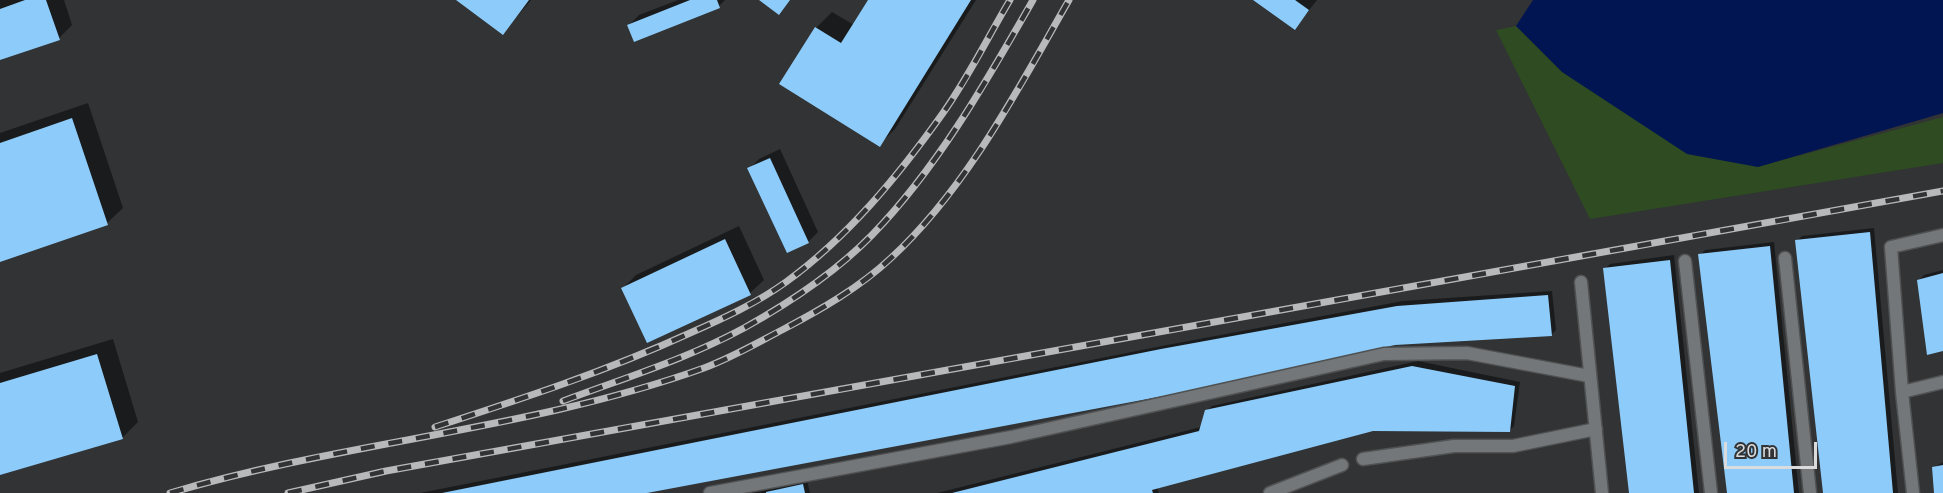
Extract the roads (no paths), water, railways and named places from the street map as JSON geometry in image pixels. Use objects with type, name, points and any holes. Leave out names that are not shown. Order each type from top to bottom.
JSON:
[{"type":"lane","points":[[1913,493],[1902,392],[1891,247],[1943,235]]},
{"type":"lane","points":[[1785,258],[1810,493]]},
{"type":"lane","points":[[1685,261],[1711,493]]},
{"type":"lane","points":[[1581,282],[1602,493]]},
{"type":"lane","points":[[710,493],[1011,437],[1384,354],[1467,353],[1589,375]]},
{"type":"lane","points":[[1902,392],[1943,382]]},
{"type":"lane","points":[[1363,459],[1454,446],[1513,446],[1596,429]]},
{"type":"lane","points":[[1270,493],[1342,465]]},
{"type":"railway","points":[[435,427],[564,384],[659,347],[739,310],[786,282],[851,225],[909,159],[952,100],[1010,0]]},
{"type":"railway","points":[[563,401],[678,359],[722,339],[795,297],[843,262],[896,209],[940,152],[979,92],[1033,0]]},
{"type":"railway","points":[[170,493],[303,460],[505,421],[639,389],[714,364],[796,322],[839,298],[879,269],[944,201],[989,136],[1069,0]]},
{"type":"railway","points":[[288,493],[386,471],[1943,191]]}]
